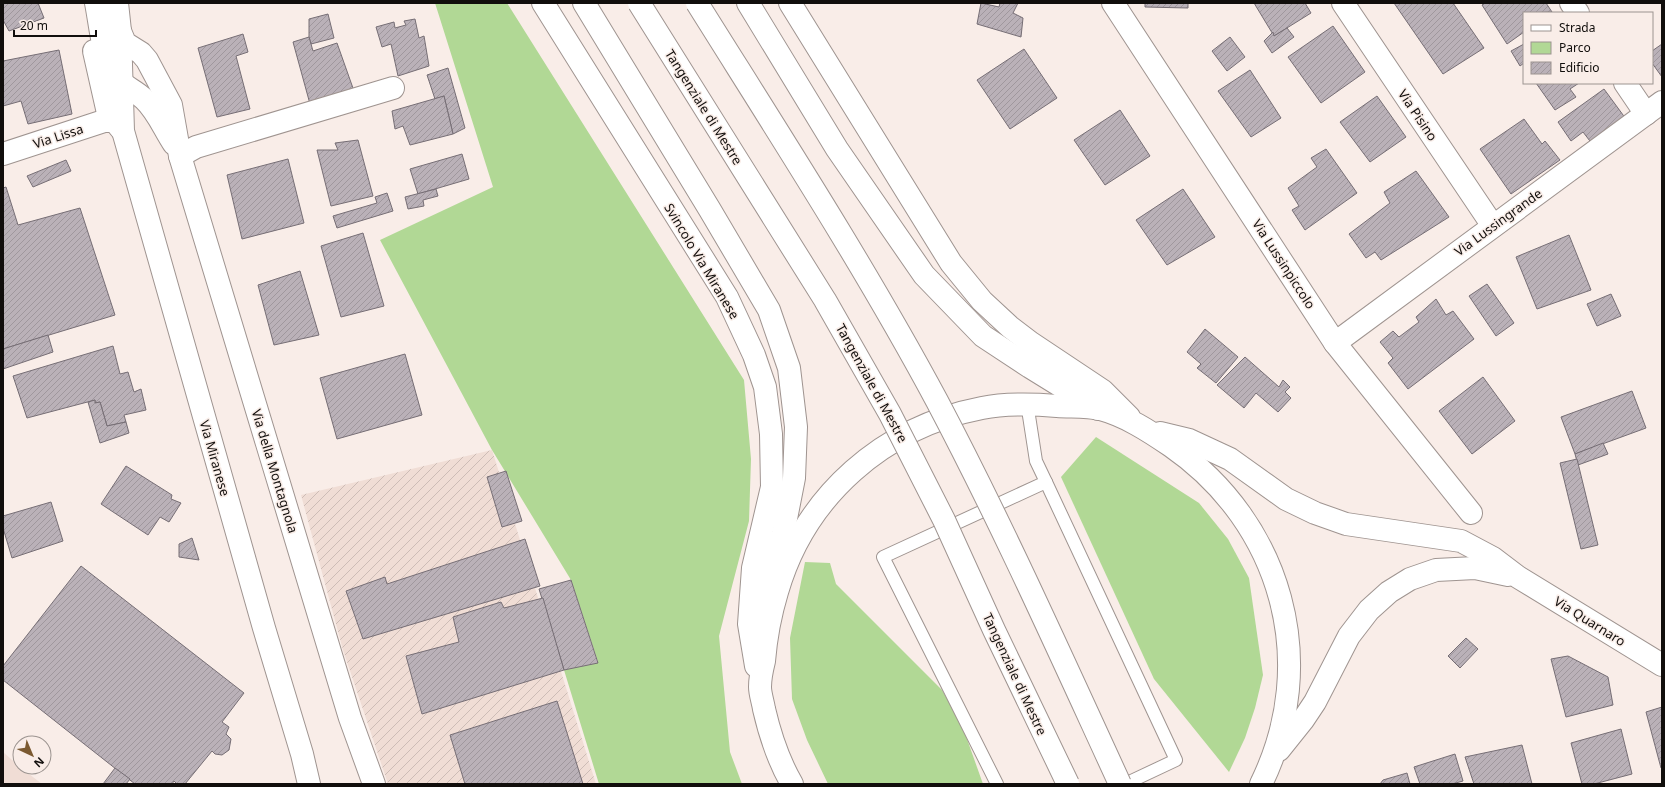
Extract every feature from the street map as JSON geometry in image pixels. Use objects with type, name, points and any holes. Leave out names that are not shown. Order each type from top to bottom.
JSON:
[{"type":"main road","name":"Via Miranese","points":[[85,3],[100,83],[108,113],[120,122]]},
{"type":"main road","points":[[96,3],[108,61],[114,76],[138,94],[152,108],[180,156]]},
{"type":"main road","name":"Via Miranese","points":[[117,3],[120,31],[120,122],[264,628],[302,754],[309,784]]},
{"type":"main road","name":"Svincolo Via Miranese","points":[[543,3],[727,297],[754,355],[765,387],[771,434],[772,487],[753,568],[749,624],[760,689],[770,733],[784,772],[792,784]]},
{"type":"main road","points":[[584,3],[769,310],[789,368],[796,427],[794,478],[782,534],[774,560],[770,614],[760,689]]},
{"type":"main road","name":"Tangenziale di Mestre","points":[[639,3],[825,300],[890,414],[944,520],[994,630],[1068,784]]},
{"type":"main road","points":[[697,3],[873,289],[936,400],[992,510],[1120,784]]},
{"type":"main road","points":[[748,3],[837,149],[924,275],[960,314],[983,336],[1098,409],[1142,427],[1189,440],[1230,459],[1286,499],[1315,513],[1346,524],[1461,541],[1493,558],[1518,577]]},
{"type":"main road","points":[[790,3],[951,263],[982,301],[1010,327],[1103,391],[1142,427],[1182,453],[1214,481],[1242,514],[1264,551],[1279,591],[1288,632],[1290,675],[1284,718],[1272,759],[1262,784]]},
{"type":"main road","name":"Via Lussinpiccolo","points":[[1113,3],[1335,344],[1471,513]]},
{"type":"main road","name":"Via Pisino","points":[[1343,3],[1493,226]]},
{"type":"main road","points":[[1571,3],[1577,12]]},
{"type":"main road","points":[[120,31],[125,43],[141,53],[147,60],[171,105],[180,156]]},
{"type":"main road","points":[[1626,84],[1654,108]]},
{"type":"main road","points":[[180,156],[196,147],[393,88]]},
{"type":"main road","points":[[120,122],[126,108],[135,102],[152,108]]},
{"type":"main road","name":"Via Lussingrande","points":[[1335,344],[1654,108]]},
{"type":"main road","name":"Via Lissa","points":[[3,154],[104,121],[120,122]]},
{"type":"main road","name":"Via della Montagnola","points":[[180,156],[350,718],[374,784]]},
{"type":"main road","points":[[770,614],[784,568],[806,525],[836,487],[867,458],[904,435],[943,417],[984,407],[1027,403],[1098,409]]},
{"type":"main road","points":[[1272,759],[1303,720],[1315,702],[1349,636],[1369,610],[1389,592],[1410,579],[1436,570],[1475,568],[1518,577]]},
{"type":"main road","name":"Via Quarnaro","points":[[1518,577],[1662,665]]},
{"type":"lane","points":[[1027,403],[1036,461],[1176,760],[1125,784]]},
{"type":"lane","points":[[998,784],[883,557],[1046,482]]},
{"type":"shaded area","points":[[492,450],[596,784],[388,784],[343,650],[301,495]]},
{"type":"shaded area","points":[[3,752],[12,760],[12,775],[30,775],[42,784],[3,784]]},
{"type":"green space","points":[[435,3],[507,3],[744,380],[751,459],[749,521],[719,636],[730,752],[742,784],[599,784],[564,670],[598,662],[571,580],[492,450],[380,240],[493,187]]},
{"type":"green space","points":[[1096,437],[1199,503],[1228,539],[1249,578],[1263,675],[1255,708],[1245,738],[1229,772],[1154,679],[1061,477]]},
{"type":"green space","points":[[805,562],[830,563],[836,584],[942,690],[962,725],[983,784],[828,784],[807,740],[792,699],[790,638]]},
{"type":"building","points":[[3,3],[38,3],[44,18],[9,31],[3,20]]},
{"type":"building","points":[[981,3],[999,7],[1000,3],[1018,3],[1013,13],[1023,18],[1021,37],[977,24]]},
{"type":"building","points":[[1145,3],[1188,3],[1188,8],[1145,7]]},
{"type":"building","points":[[1254,3],[1305,3],[1311,13],[1274,36]]},
{"type":"building","points":[[1394,3],[1453,3],[1484,48],[1443,74]]},
{"type":"building","points":[[1485,3],[1546,3],[1552,12],[1523,12],[1523,33],[1507,44],[1482,5]]},
{"type":"building","points":[[328,14],[334,38],[311,44],[309,37],[309,19]]},
{"type":"building","points":[[415,19],[419,38],[424,36],[429,66],[398,76],[391,44],[382,47],[376,27],[394,22],[395,28],[406,25],[404,21]]},
{"type":"building","points":[[1333,26],[1365,72],[1321,103],[1288,57]]},
{"type":"building","points":[[1287,28],[1294,37],[1272,53],[1264,41],[1273,32],[1274,36]]},
{"type":"building","points":[[243,34],[248,52],[236,56],[250,109],[217,117],[198,48]]},
{"type":"building","points":[[309,37],[313,51],[337,43],[354,91],[310,104],[293,42]]},
{"type":"building","points":[[1230,37],[1245,57],[1227,71],[1212,51]]},
{"type":"building","points":[[1662,44],[1662,77],[1653,64],[1653,50]]},
{"type":"building","points":[[1523,45],[1523,64],[1520,66],[1511,51]]},
{"type":"building","points":[[1024,49],[1057,98],[1010,129],[977,80]]},
{"type":"building","points":[[59,50],[72,114],[28,124],[21,101],[3,106],[3,61]]},
{"type":"building","points":[[448,68],[465,128],[453,134],[444,96],[435,99],[427,75]]},
{"type":"building","points":[[1250,70],[1281,118],[1251,137],[1218,91]]},
{"type":"building","points":[[1537,84],[1578,84],[1570,89],[1576,97],[1555,110]]},
{"type":"building","points":[[1604,89],[1626,119],[1593,145],[1583,132],[1571,141],[1558,122]]},
{"type":"building","points":[[444,96],[453,134],[410,145],[403,126],[395,129],[392,111]]},
{"type":"building","points":[[1377,96],[1406,137],[1370,162],[1340,122]]},
{"type":"building","points":[[1120,110],[1150,156],[1105,185],[1074,140]]},
{"type":"building","points":[[1524,119],[1542,144],[1545,141],[1560,160],[1511,194],[1480,149]]},
{"type":"building","points":[[358,140],[373,196],[331,206],[317,150],[338,150],[335,143]]},
{"type":"building","points":[[1326,149],[1357,193],[1305,230],[1292,210],[1299,206],[1288,188],[1317,167],[1311,158]]},
{"type":"building","points":[[462,154],[469,179],[418,194],[410,169]]},
{"type":"building","points":[[288,159],[304,223],[242,239],[227,175]]},
{"type":"building","points":[[66,160],[71,171],[33,187],[27,176]]},
{"type":"building","points":[[1416,171],[1449,217],[1381,260],[1375,252],[1366,258],[1349,234],[1390,203],[1384,192]]},
{"type":"building","points":[[6,187],[18,225],[80,208],[115,315],[3,349],[3,188]]},
{"type":"building","points":[[436,189],[438,196],[423,200],[424,206],[408,209],[405,197]]},
{"type":"building","points":[[1183,189],[1215,237],[1167,265],[1136,220]]},
{"type":"building","points":[[387,193],[393,211],[337,228],[333,216],[377,203],[375,197]]},
{"type":"building","points":[[363,233],[384,306],[341,317],[321,246]]},
{"type":"building","points":[[1569,235],[1591,290],[1537,309],[1516,257]]},
{"type":"building","points":[[300,271],[319,335],[274,345],[258,285]]},
{"type":"building","points":[[1487,284],[1514,323],[1496,336],[1469,296]]},
{"type":"building","points":[[1611,294],[1621,316],[1597,326],[1587,304]]},
{"type":"building","points":[[1436,299],[1446,315],[1453,311],[1474,339],[1408,389],[1388,363],[1393,358],[1380,342],[1393,331],[1399,337],[1419,322],[1416,317]]},
{"type":"building","points":[[1205,329],[1238,357],[1216,383],[1197,368],[1201,364],[1187,352]]},
{"type":"building","points":[[48,335],[53,352],[3,369],[3,349]]},
{"type":"building","points":[[113,346],[120,374],[128,372],[134,392],[141,389],[146,410],[124,415],[126,422],[107,426],[100,402],[95,403],[95,400],[27,418],[13,376]]},
{"type":"building","points":[[405,354],[422,415],[337,439],[320,378]]},
{"type":"building","points":[[1245,357],[1279,387],[1283,380],[1290,387],[1285,392],[1291,398],[1278,412],[1256,393],[1244,408],[1217,385]]},
{"type":"building","points":[[1483,377],[1515,421],[1472,454],[1439,411]]},
{"type":"building","points":[[1632,391],[1646,428],[1575,454],[1561,417]]},
{"type":"building","points":[[95,400],[95,403],[100,402],[107,426],[126,422],[129,433],[100,443],[88,402]]},
{"type":"building","points":[[1603,443],[1608,454],[1578,465],[1575,454]]},
{"type":"building","points":[[1577,459],[1598,545],[1581,549],[1560,463]]},
{"type":"building","points":[[126,466],[172,495],[171,499],[181,503],[169,522],[160,517],[148,535],[101,504]]},
{"type":"building","points":[[506,471],[522,521],[502,527],[487,477]]},
{"type":"building","points":[[51,502],[63,541],[12,558],[3,528],[3,516]]},
{"type":"building","points":[[192,538],[199,560],[179,557],[179,544]]},
{"type":"building","points":[[525,539],[540,586],[363,639],[346,591],[385,577],[387,584]]},
{"type":"building","points":[[81,566],[244,693],[222,722],[229,727],[226,734],[231,739],[229,750],[222,755],[215,754],[212,751],[185,784],[177,784],[174,781],[172,784],[135,784],[3,680],[3,666]]},
{"type":"building","points":[[571,580],[598,663],[564,670],[539,589]]},
{"type":"building","points":[[543,598],[564,670],[422,714],[406,656],[459,642],[453,617],[501,602],[504,608]]},
{"type":"building","points":[[1466,638],[1478,649],[1460,668],[1448,656]]},
{"type":"building","points":[[1568,656],[1608,677],[1613,705],[1566,717],[1551,659]]},
{"type":"building","points":[[557,701],[583,784],[465,784],[450,735]]},
{"type":"building","points":[[1662,707],[1662,768],[1661,768],[1646,712]]},
{"type":"building","points":[[1621,729],[1632,774],[1594,784],[1582,784],[1571,743]]},
{"type":"building","points":[[1522,745],[1532,784],[1474,784],[1465,757]]},
{"type":"building","points":[[1455,754],[1463,781],[1452,784],[1420,784],[1414,767]]},
{"type":"building","points":[[115,768],[130,779],[126,784],[103,784]]},
{"type":"building","points":[[1407,773],[1410,784],[1380,784],[1383,780]]}]
